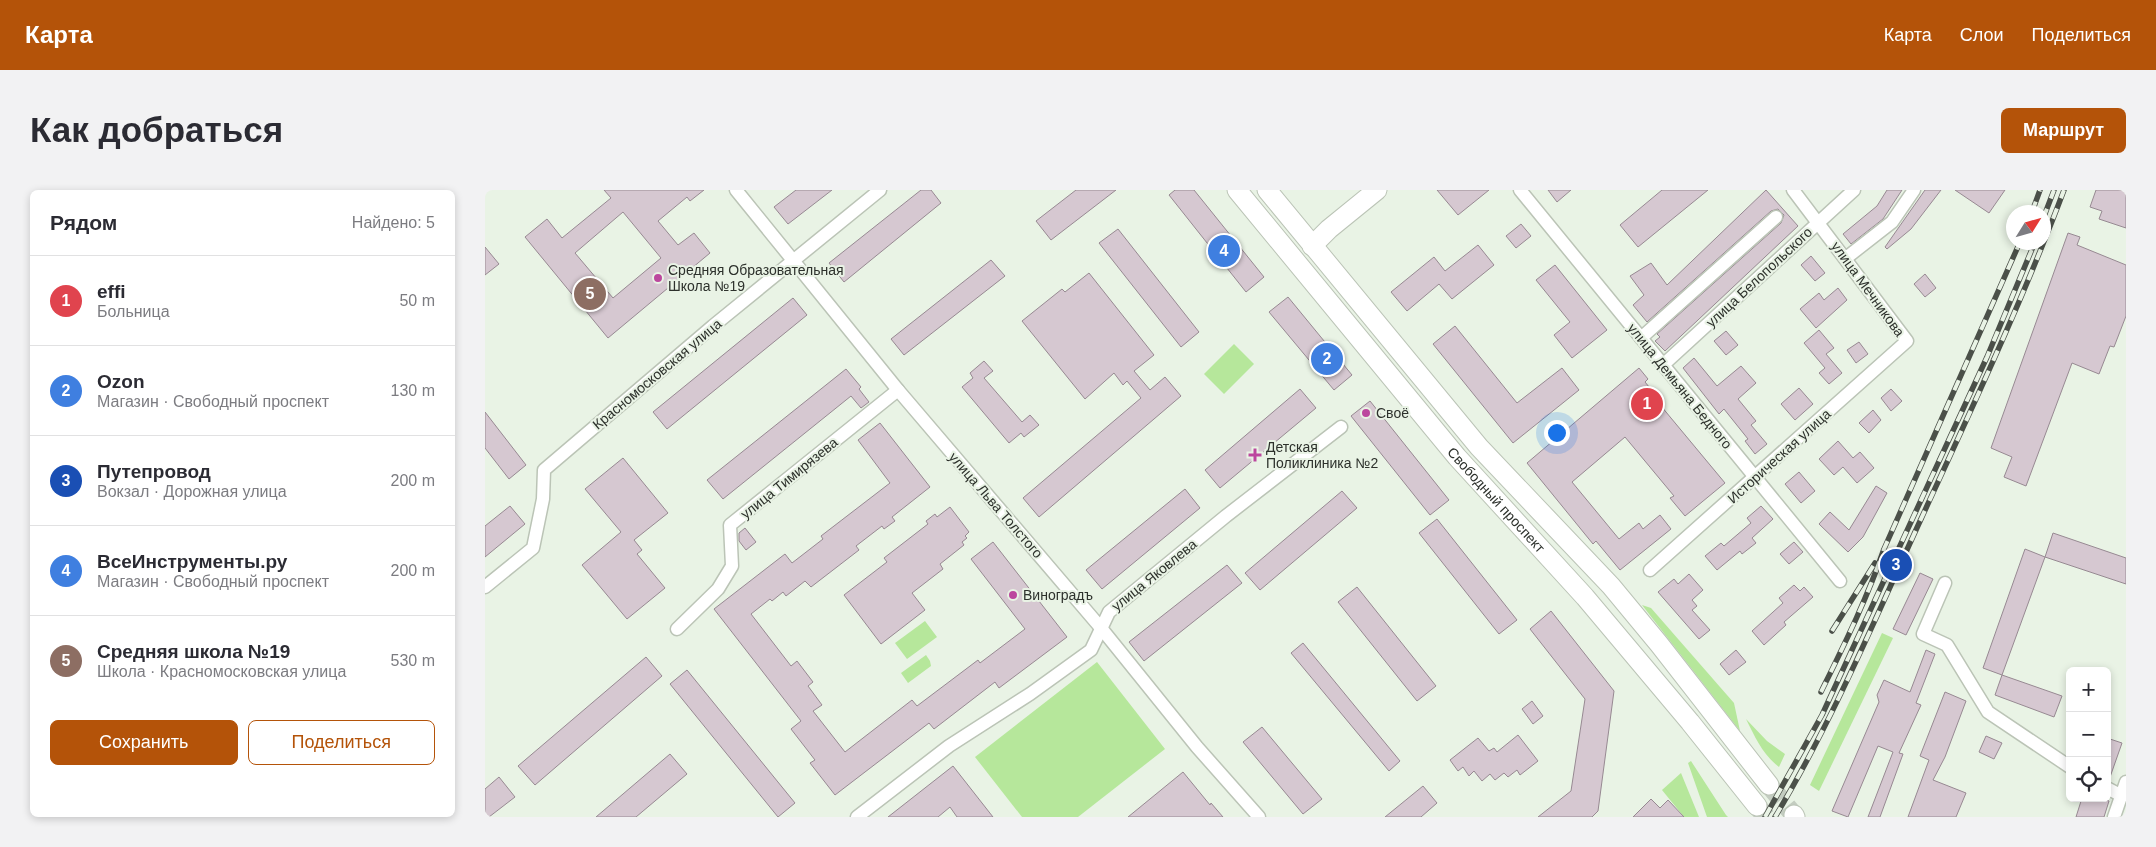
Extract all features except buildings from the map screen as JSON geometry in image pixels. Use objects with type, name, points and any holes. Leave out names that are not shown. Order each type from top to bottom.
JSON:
[{"type":"main road","name":"Свободный проспект","points":[[1237,190],[1457,458],[1585,597],[1690,722],[1757,806]]},
{"type":"main road","name":"Свободный проспект","points":[[1267,190],[1479,447],[1611,586],[1659,644],[1769,785]]},
{"type":"main road","points":[[1312,246],[1329,229],[1377,190]]},
{"type":"street","name":"улица Льва Толстого","points":[[736,190],[898,390],[1101,628],[1197,747],[1259,817]]},
{"type":"street","name":"Красномосковская улица","points":[[485,587],[533,548],[543,499],[544,470],[793,260],[880,190]]},
{"type":"street","name":"улица Демьяна Бедного","points":[[1521,190],[1840,581]]},
{"type":"street","name":"улица Мечникова","points":[[1793,190],[1907,341]]},
{"type":"street","name":"улица Белопольского","points":[[1663,365],[1854,190]]},
{"type":"street","points":[[1846,258],[1892,222],[1914,190]]},
{"type":"street","points":[[1641,338],[1776,217]]},
{"type":"street","name":"Историческая улица","points":[[1650,570],[1907,341]]},
{"type":"street","name":"улица Тимирязева","points":[[677,629],[718,589],[732,566],[730,525],[898,390]]},
{"type":"street","name":"улица Яковлева","points":[[857,817],[949,746],[1030,694],[1091,650],[1109,612],[1226,516],[1341,427]]},
{"type":"street","points":[[1945,583],[1923,634],[1947,645],[1988,712],[2066,764]]},
{"type":"street","points":[[2114,817],[2126,782]]},
{"type":"street","points":[[2111,790],[2122,796]]},
{"type":"green space","points":[[1234,344],[1254,364],[1224,394],[1204,374]]},
{"type":"green space","points":[[1642,605],[1651,608],[1734,703],[1740,731]]},
{"type":"green space","points":[[925,621],[937,637],[907,659],[895,643]]},
{"type":"green space","points":[[1882,633],[1893,638],[1819,791],[1810,785]]},
{"type":"green space","points":[[926,655],[931,666],[908,683],[901,673]]},
{"type":"green space","points":[[1097,662],[1165,749],[1078,817],[1022,817],[975,757]]},
{"type":"green space","points":[[1746,719],[1767,741],[1785,754],[1779,767],[1764,751]]},
{"type":"green space","points":[[1691,761],[1728,817],[1707,817],[1688,763]]},
{"type":"green space","points":[[1681,773],[1699,817],[1684,817],[1662,790]]},
{"type":"tunnel","points":[[1769,785],[1794,815]]},
{"type":"tunnel","points":[[1757,806],[1766,817]]},
{"type":"railway","points":[[2035,205],[2040,190]]},
{"type":"railway","points":[[2048,205],[2054,190]]},
{"type":"railway","points":[[1775,817],[1796,781],[1870,632],[1995,356],[2064,190]]},
{"type":"railway","points":[[1821,692],[1863,604],[1884,549],[2016,250]]},
{"type":"railway","points":[[1765,817],[1822,715],[1987,357],[2032,250]]},
{"type":"railway","points":[[1832,631],[1875,563]]},
{"type":"place","name":"ВсеИнструменты.ру","points":[[1224,251]]},
{"type":"place","name":"Средняя Образовательная Школа №19","points":[[658,278]]},
{"type":"place","name":"Средняя школа №19","points":[[590,294]]},
{"type":"place","name":"Ozon","points":[[1327,359]]},
{"type":"place","name":"effi","points":[[1647,404]]},
{"type":"place","name":"Своё","points":[[1366,413]]},
{"type":"place","name":"Детская Поликлиника №2","points":[[1255,455]]},
{"type":"place","name":"Путепровод","points":[[1896,565]]},
{"type":"place","name":"Виноградъ","points":[[1013,595]]}]
